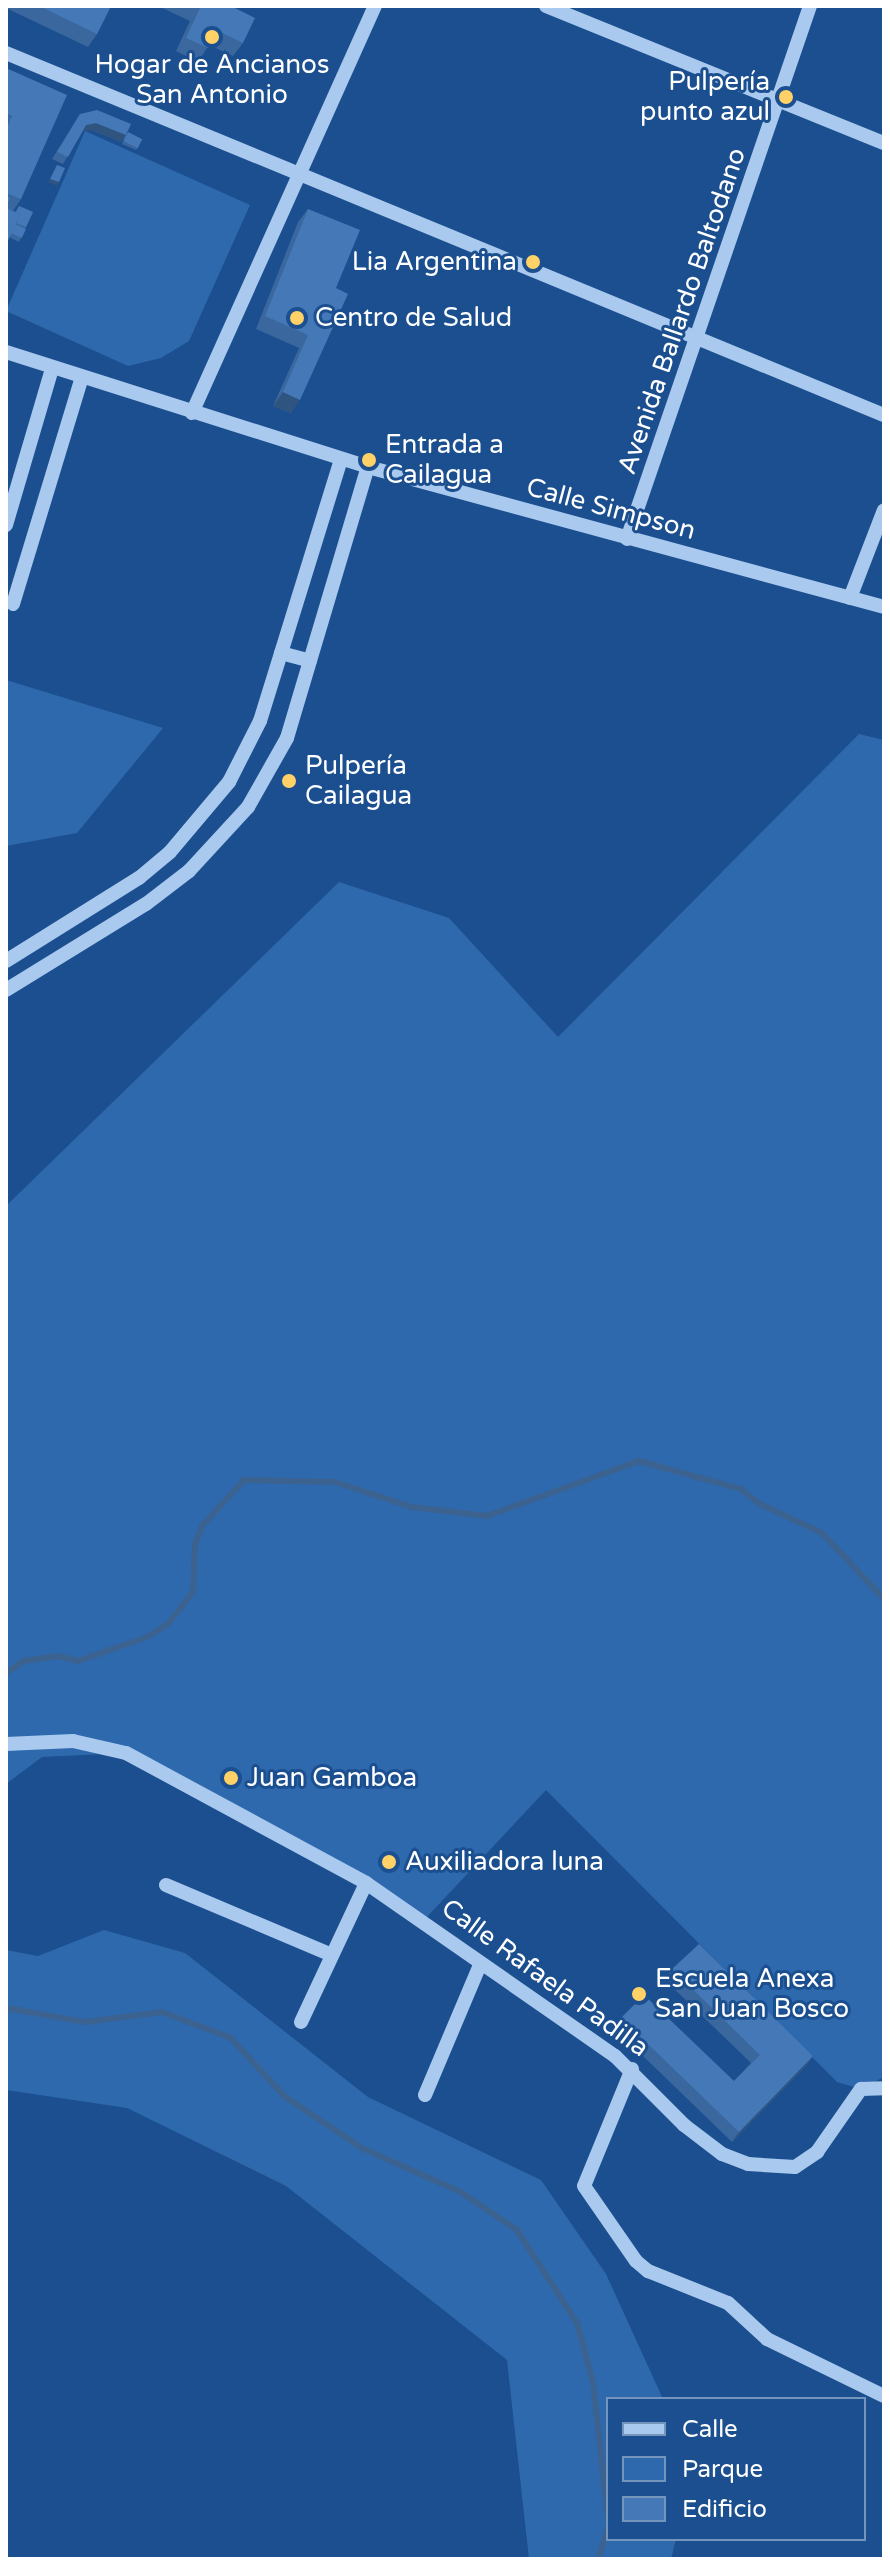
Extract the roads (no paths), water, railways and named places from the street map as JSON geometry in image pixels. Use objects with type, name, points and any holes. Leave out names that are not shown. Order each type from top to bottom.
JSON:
[{"type":"street","points":[[192,413],[302,175],[375,6]]},
{"type":"street","points":[[546,6],[884,143]]},
{"type":"street","name":"Avenida Ballardo Baltodano","points":[[627,539],[699,338],[810,6]]},
{"type":"street","points":[[6,53],[884,415]]},
{"type":"street","name":"Calle Simpson","points":[[6,352],[368,467],[884,607]]},
{"type":"street","points":[[6,525],[52,369]]},
{"type":"street","points":[[13,604],[82,377]]},
{"type":"street","points":[[6,961],[139,878],[170,852],[242,760],[281,653],[341,459]]},
{"type":"street","points":[[6,990],[146,904],[212,848],[248,807],[280,751],[368,467]]},
{"type":"street","points":[[850,598],[884,510]]},
{"type":"street","points":[[281,653],[310,661]]},
{"type":"street","name":"Calle Rafaela Padilla","points":[[6,1744],[73,1741],[126,1753],[366,1883],[425,1919],[480,1965],[632,2069],[703,2142],[748,2164],[795,2167],[817,2152],[861,2089],[884,2088]]},
{"type":"street","points":[[301,2022],[366,1883]]},
{"type":"street","points":[[166,1885],[332,1955]]},
{"type":"street","points":[[425,2095],[480,1965]]},
{"type":"street","points":[[632,2069],[584,2186],[636,2261],[648,2271],[728,2303],[767,2339],[884,2396]]},
{"type":"waterway","points":[[6,1673],[24,1661],[58,1656],[78,1661],[147,1637],[168,1624],[193,1592],[195,1545],[202,1526],[244,1480],[335,1482],[412,1507],[487,1516],[639,1461],[741,1489],[758,1503],[822,1533],[884,1599]]},
{"type":"waterway","points":[[6,2008],[85,2022],[162,2012],[231,2038],[284,2096],[362,2148],[461,2192],[517,2230],[577,2323],[593,2382],[606,2501]]},
{"type":"waterway","points":[[598,2559],[606,2535]]},
{"type":"place","name":"Hogar de Ancianos San Antonio","points":[[212,37]]},
{"type":"place","name":"Pulpería punto azul","points":[[786,97]]},
{"type":"place","name":"Lia Argentina","points":[[533,262]]},
{"type":"place","name":"Centro de Salud","points":[[297,318]]},
{"type":"place","name":"Entrada a Cailagua","points":[[369,460]]},
{"type":"place","name":"Pulpería Cailagua","points":[[289,781]]},
{"type":"place","name":"Juan Gamboa","points":[[231,1778]]},
{"type":"place","name":"Auxiliadora luna","points":[[389,1862]]},
{"type":"place","name":"Escuela Anexa San Juan Bosco","points":[[639,1994]]}]
